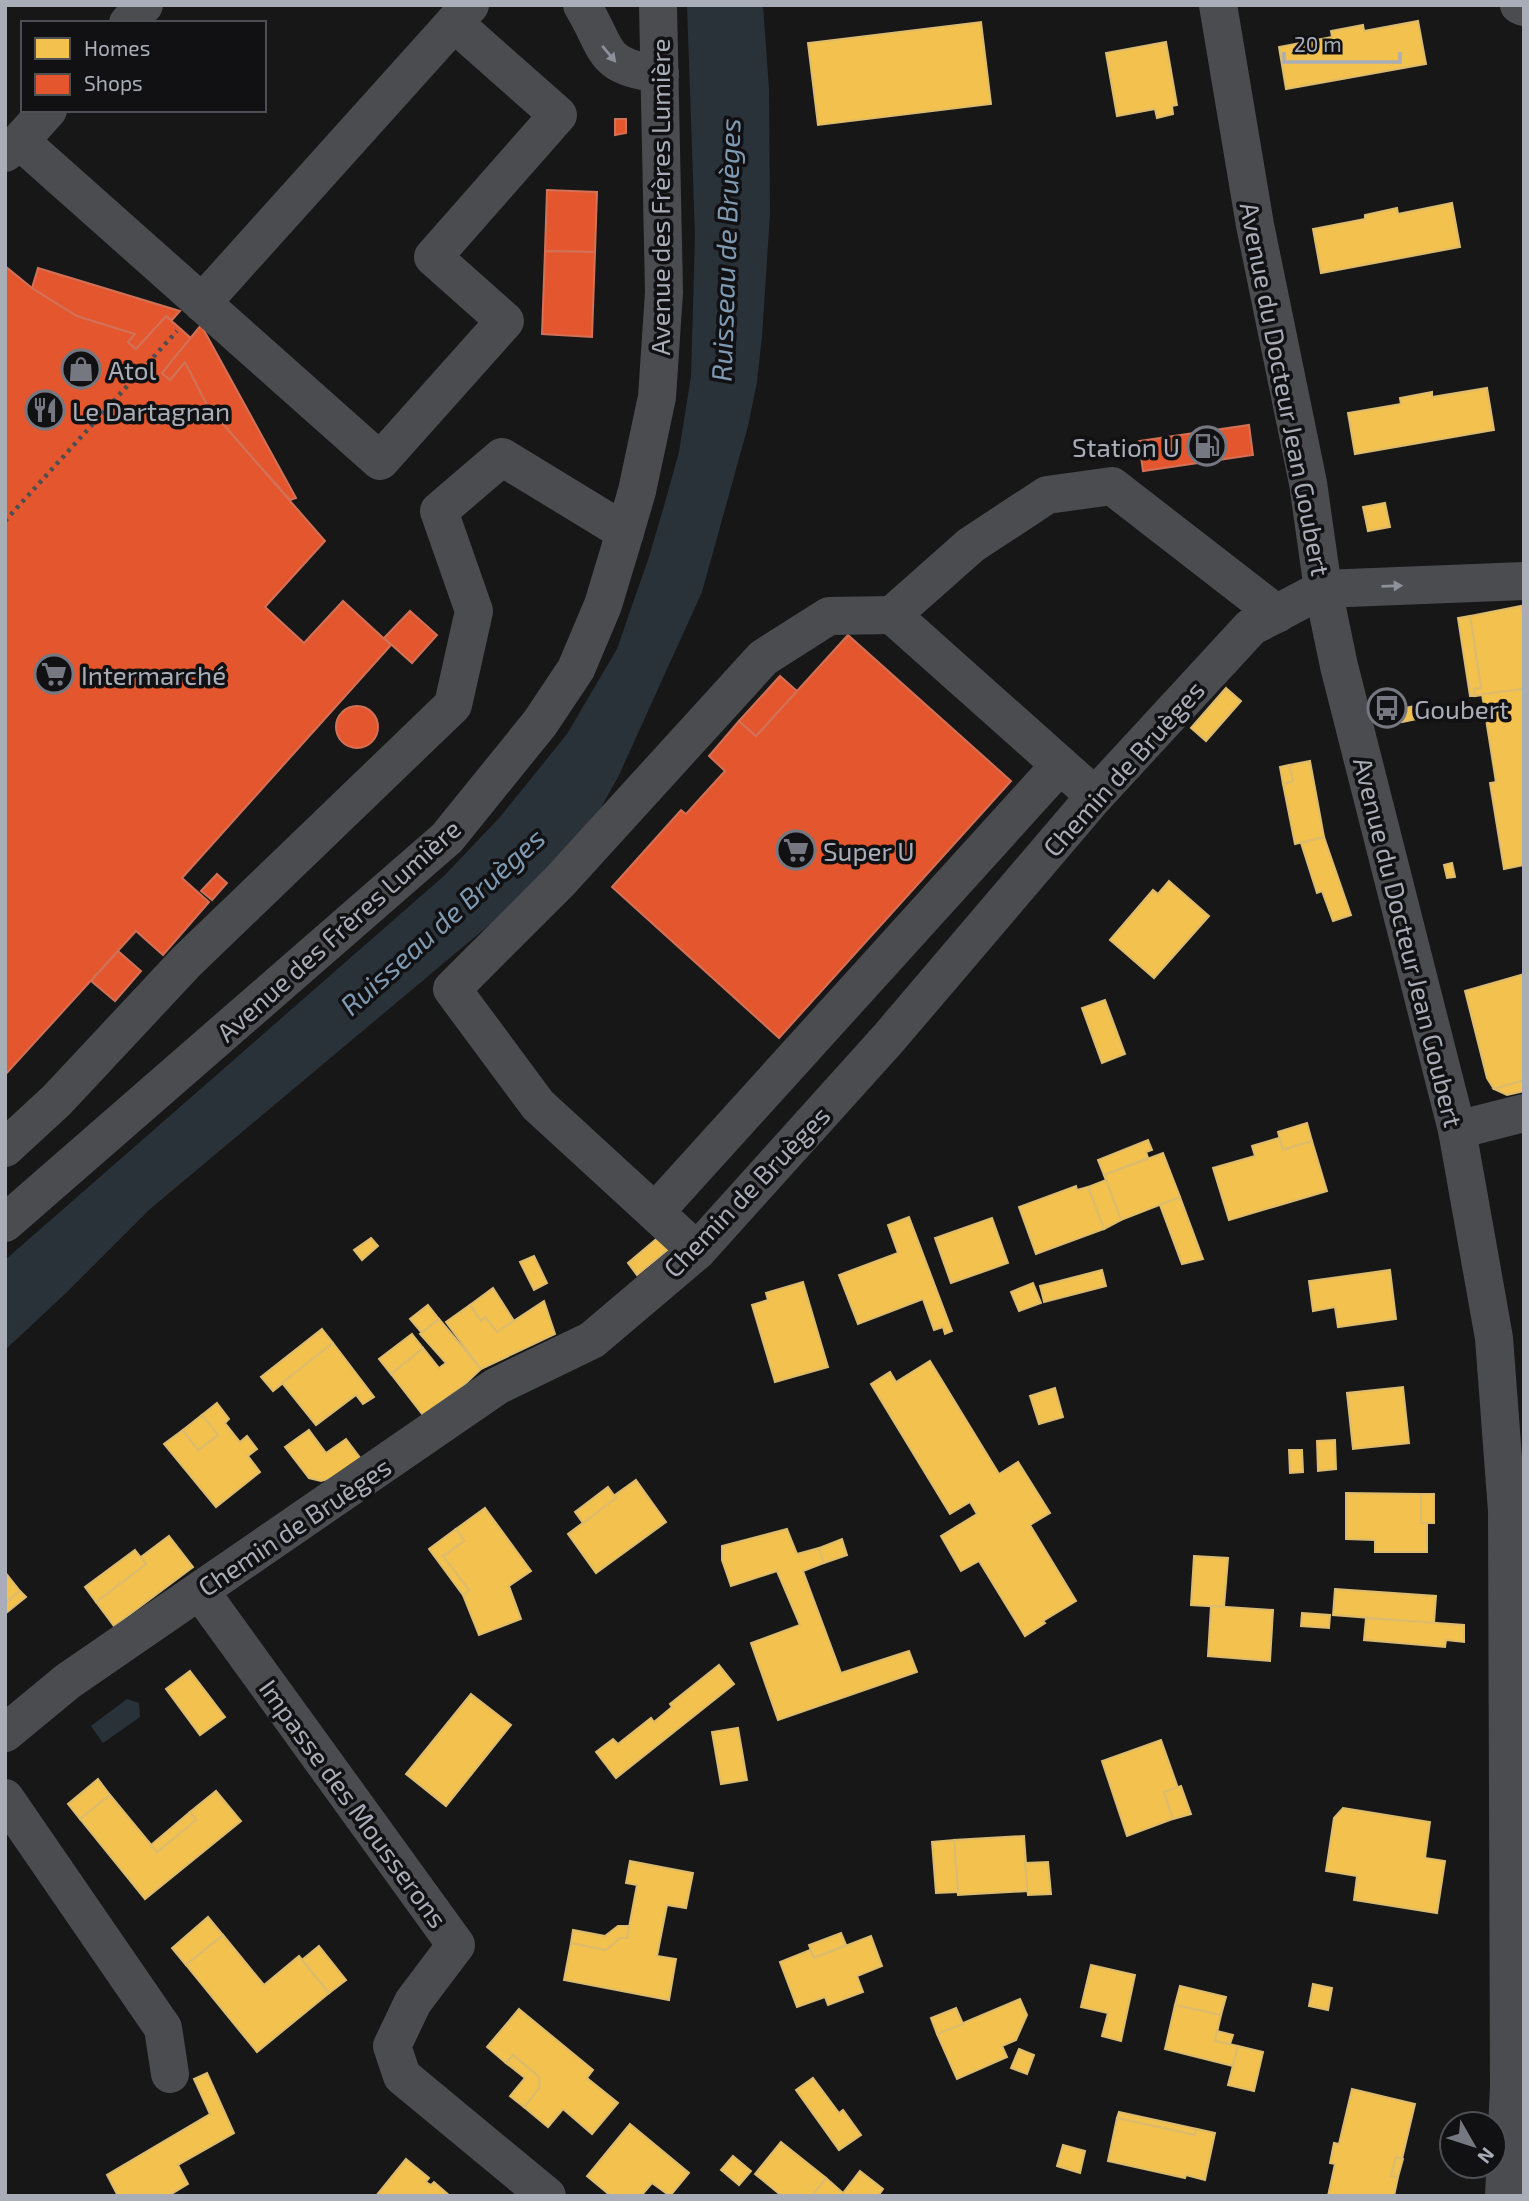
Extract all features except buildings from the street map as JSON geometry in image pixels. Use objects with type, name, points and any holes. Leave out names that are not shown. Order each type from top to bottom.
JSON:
[{"type":"street","points":[[130,21],[144,5]]},
{"type":"street","points":[[582,5],[605,52],[614,62],[635,71],[660,74]]},
{"type":"street","name":"Avenue des Frères Lumière","points":[[5,1223],[447,838],[540,723],[576,669],[603,605],[625,532],[637,491],[657,397],[664,292],[658,5]]},
{"type":"street","name":"Avenue du Docteur Jean Goubert","points":[[1218,5],[1255,225],[1308,483],[1339,666],[1457,1130],[1494,1338],[1515,1509],[1516,1891],[1504,2196]]},
{"type":"street","points":[[1519,5],[1524,7]]},
{"type":"street","points":[[46,112],[13,147],[191,315],[380,461],[505,321],[433,257],[558,115],[462,14],[191,315]]},
{"type":"street","points":[[5,1148],[57,1100],[186,962],[453,705],[474,611],[439,511],[502,457],[625,532]]},
{"type":"street","points":[[697,1251],[538,1105],[452,989],[560,881],[763,658],[830,616],[892,615],[971,545],[1046,495],[1112,486],[1277,614]]},
{"type":"street","points":[[1324,589],[1524,581]]},
{"type":"street","name":"Chemin de Bruèges","points":[[5,1733],[68,1681],[497,1386],[592,1340],[697,1251],[873,1055],[1095,796],[1251,627],[1324,589]]},
{"type":"street","points":[[892,615],[1095,796]]},
{"type":"street","points":[[655,1212],[1060,765]]},
{"type":"street","points":[[826,1023],[873,1055]]},
{"type":"street","points":[[1457,1130],[1524,1113]]},
{"type":"street","name":"Impasse des Mousserons","points":[[200,1591],[456,1945],[413,2002],[392,2046],[402,2076],[547,2196]]},
{"type":"street","points":[[5,1798],[163,2028],[170,2074]]},
{"type":"path","points":[[5,521],[191,315]]},
{"type":"water","name":"Ruisseau de Bruèges","points":[[687,5],[763,5],[769,89],[770,214],[762,336],[757,382],[748,426],[702,592],[619,775],[597,815],[525,895],[149,1210],[5,1350],[5,1260],[445,875],[500,817],[567,734],[617,649],[649,557],[679,452],[691,376],[695,236]]},
{"type":"water","points":[[127,1699],[139,1703],[140,1717],[103,1743],[91,1726]]},
{"type":"place","name":"Atol","points":[[81,369]]},
{"type":"place","name":"Le Dartagnan","points":[[45,410]]},
{"type":"place","name":"Station U","points":[[1207,446]]},
{"type":"place","name":"Intermarché","points":[[54,674]]},
{"type":"place","name":"Goubert","points":[[1387,708]]},
{"type":"place","name":"Super U","points":[[796,850]]}]
